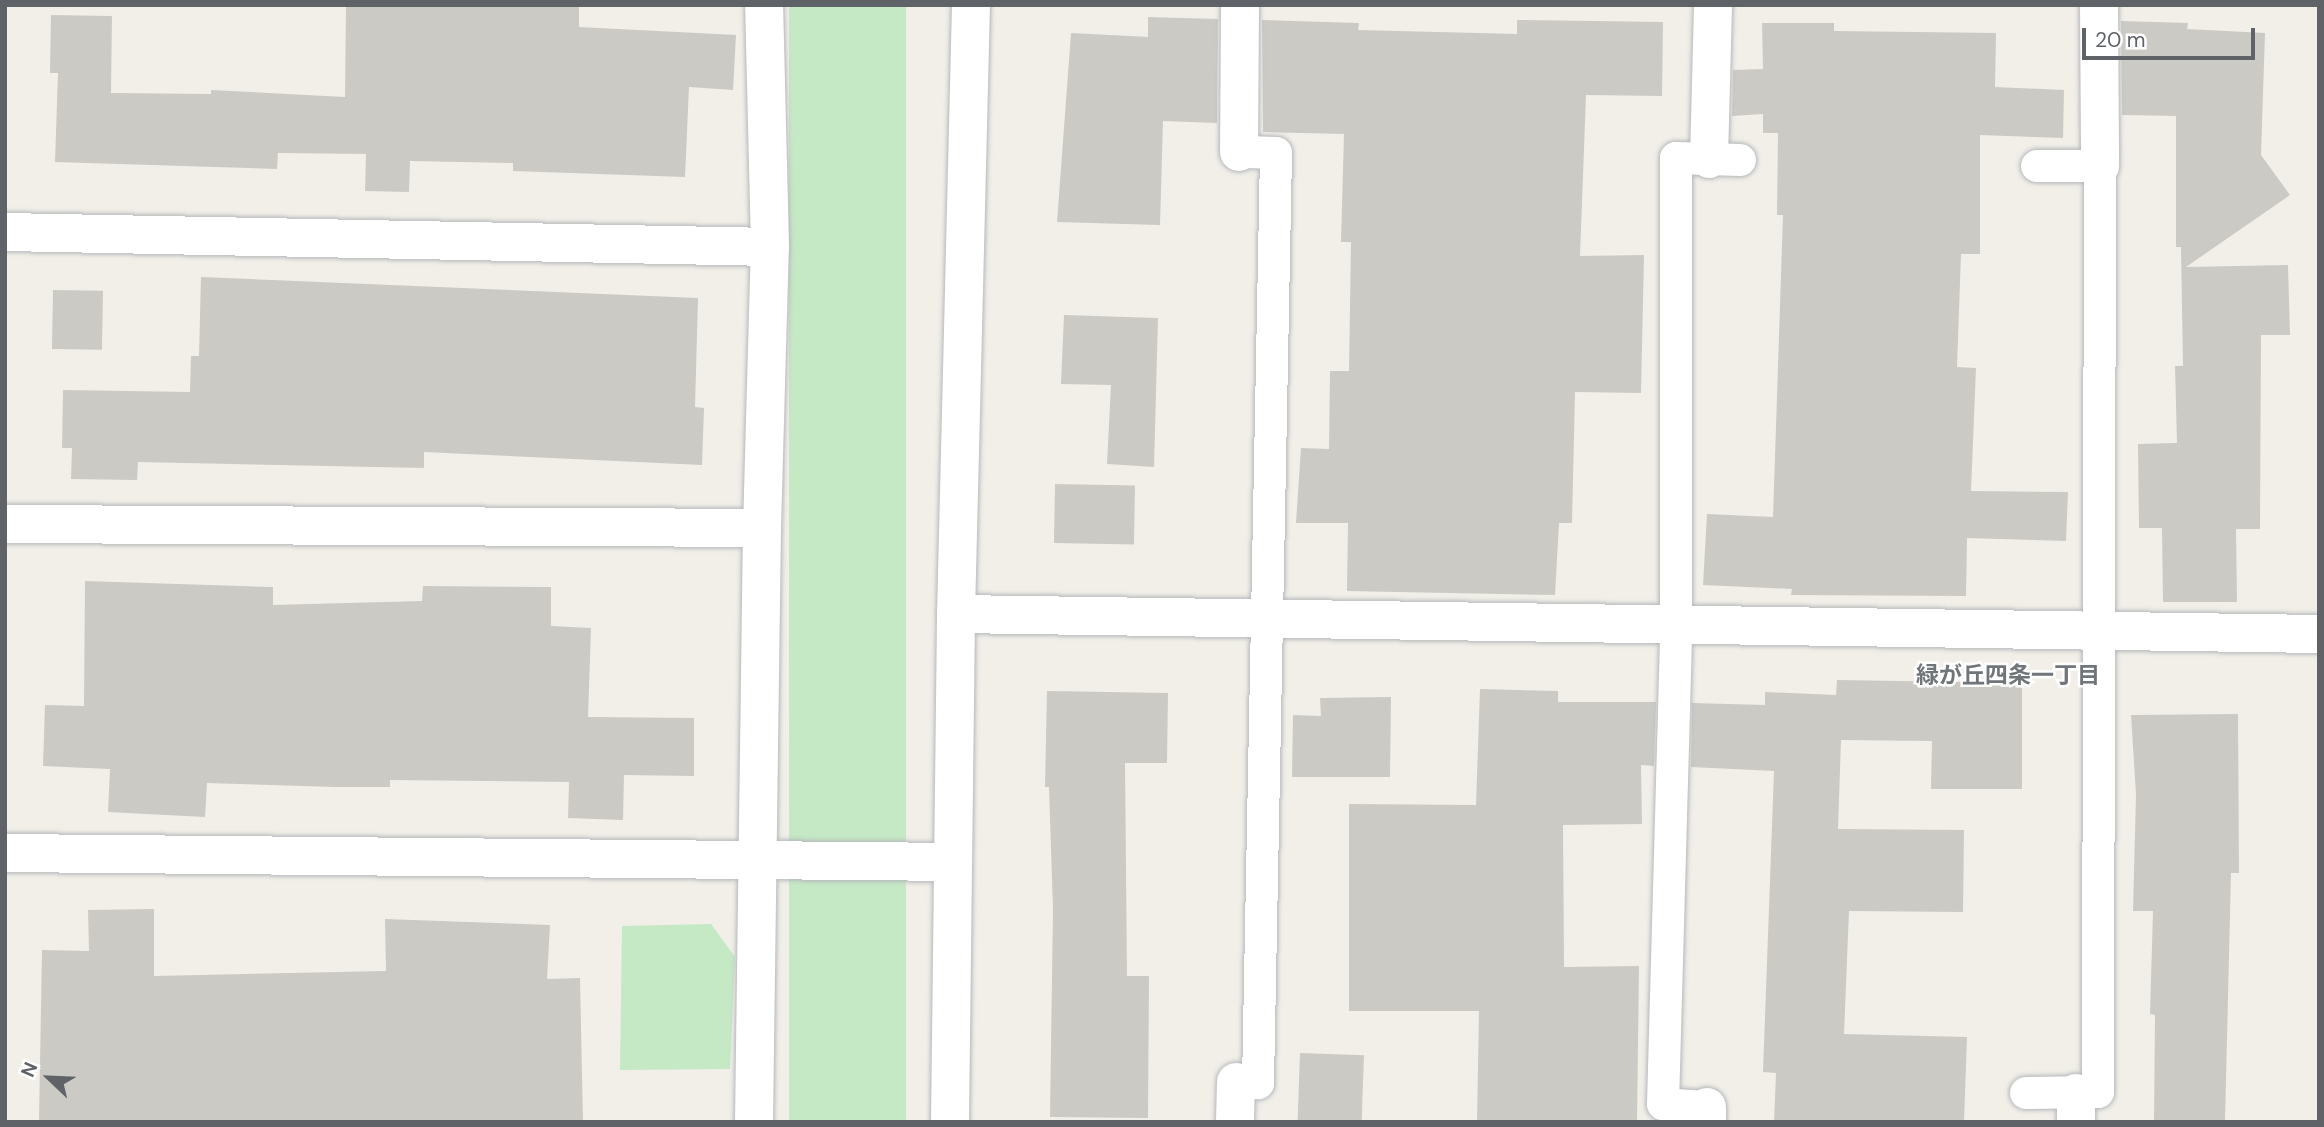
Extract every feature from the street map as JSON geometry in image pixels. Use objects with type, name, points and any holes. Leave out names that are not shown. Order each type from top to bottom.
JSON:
[{"type":"street","points":[[754,1122],[760,860],[762,528],[770,247],[764,5]]},
{"type":"street","points":[[950,1122],[956,614],[971,5]]},
{"type":"street","points":[[1239,152],[1240,5]]},
{"type":"street","points":[[1713,5],[1725,159]]},
{"type":"street","points":[[2099,5],[2100,166]]},
{"type":"street","points":[[5,232],[770,247]]},
{"type":"street","points":[[5,524],[762,528]]},
{"type":"street","points":[[956,614],[1266,617],[1676,628],[2319,634]]},
{"type":"street","points":[[5,853],[952,862]]},
{"type":"street","points":[[1236,1083],[1236,1122]]},
{"type":"lane","points":[[1236,1083],[1258,1083],[1276,153],[1239,152]]},
{"type":"lane","points":[[1707,1115],[1663,1104],[1676,628],[1676,158],[1725,159]]},
{"type":"lane","points":[[2026,1093],[2076,1107],[2098,1092],[2100,166],[2037,166]]},
{"type":"green space","points":[[789,5],[906,5],[906,1122],[789,1122]]},
{"type":"green space","points":[[711,924],[735,957],[730,1069],[620,1070],[622,926]]},
{"type":"building","points":[[346,5],[579,5],[579,27],[736,35],[733,90],[689,87],[685,177],[513,171],[513,163],[410,161],[409,192],[365,191],[366,154],[278,153],[277,169],[55,162],[58,73],[50,73],[51,15],[112,16],[111,93],[211,94],[211,90],[345,97]]},
{"type":"building","points":[[1148,17],[1218,19],[1217,123],[1163,121],[1160,225],[1057,222],[1071,33],[1148,37]]},
{"type":"building","points":[[1262,20],[1359,23],[1358,30],[1517,34],[1517,20],[1663,22],[1662,96],[1586,95],[1580,256],[1644,255],[1641,393],[1575,392],[1572,523],[1559,523],[1555,595],[1347,591],[1348,523],[1296,523],[1301,448],[1329,449],[1330,371],[1349,371],[1351,242],[1341,242],[1344,134],[1263,132]]},
{"type":"building","points":[[2121,21],[2188,23],[2187,29],[2265,33],[2261,155],[2290,195],[2186,267],[2288,265],[2290,335],[2261,335],[2260,529],[2236,529],[2237,602],[2163,602],[2162,528],[2139,528],[2138,444],[2177,443],[2175,366],[2183,366],[2181,247],[2176,247],[2176,116],[2122,115]]},
{"type":"building","points":[[1762,23],[1834,23],[1834,31],[1996,33],[1995,87],[2064,90],[2063,138],[1980,135],[1980,254],[1961,254],[1957,367],[1976,368],[1971,491],[2068,492],[2066,541],[1967,538],[1966,596],[1791,595],[1792,589],[1703,585],[1707,514],[1773,517],[1783,215],[1777,215],[1778,133],[1763,133],[1763,114],[1732,116],[1733,70],[1763,69]]},
{"type":"building","points":[[201,277],[698,298],[695,407],[704,408],[702,465],[424,452],[424,468],[138,462],[137,480],[71,479],[72,448],[62,448],[63,390],[190,392],[191,356],[199,356]]},
{"type":"building","points":[[53,290],[103,291],[102,350],[52,349]]},
{"type":"building","points":[[1064,315],[1158,318],[1154,467],[1107,464],[1111,385],[1061,384]]},
{"type":"building","points":[[1055,484],[1135,485],[1134,544],[1054,543]]},
{"type":"building","points":[[85,581],[273,587],[273,605],[422,601],[423,586],[551,587],[551,626],[591,628],[588,717],[694,718],[694,776],[624,775],[623,820],[568,818],[569,782],[390,780],[390,787],[207,783],[205,817],[108,812],[110,769],[43,766],[45,705],[84,706]]},
{"type":"building","points":[[1837,680],[2022,683],[2022,789],[1931,789],[1932,741],[1841,740],[1838,829],[1964,830],[1963,912],[1849,911],[1844,1034],[1967,1037],[1964,1122],[1774,1122],[1776,1073],[1763,1072],[1774,771],[1691,767],[1692,703],[1765,705],[1765,692],[1836,695]]},
{"type":"building","points":[[1480,689],[1558,691],[1558,702],[1656,702],[1654,766],[1641,765],[1642,824],[1563,825],[1564,967],[1639,966],[1637,1122],[1477,1122],[1479,1011],[1349,1011],[1349,804],[1476,805]]},
{"type":"building","points":[[1047,691],[1168,693],[1167,763],[1125,763],[1127,976],[1149,976],[1148,1118],[1050,1117],[1053,910],[1049,787],[1045,787]]},
{"type":"building","points":[[1391,697],[1390,777],[1292,777],[1293,715],[1321,716],[1320,698]]},
{"type":"building","points":[[2238,714],[2239,873],[2231,873],[2225,1122],[2154,1122],[2155,1015],[2150,1014],[2153,911],[2133,911],[2136,794],[2131,715]]},
{"type":"building","points":[[154,909],[154,976],[386,971],[385,919],[550,925],[547,979],[580,978],[583,1122],[39,1122],[42,950],[89,951],[88,910]]},
{"type":"building","points":[[1300,1053],[1364,1055],[1362,1122],[1298,1122]]},
{"type":"district","name":"緑が丘四条一丁目","points":[[2008,675]]}]
